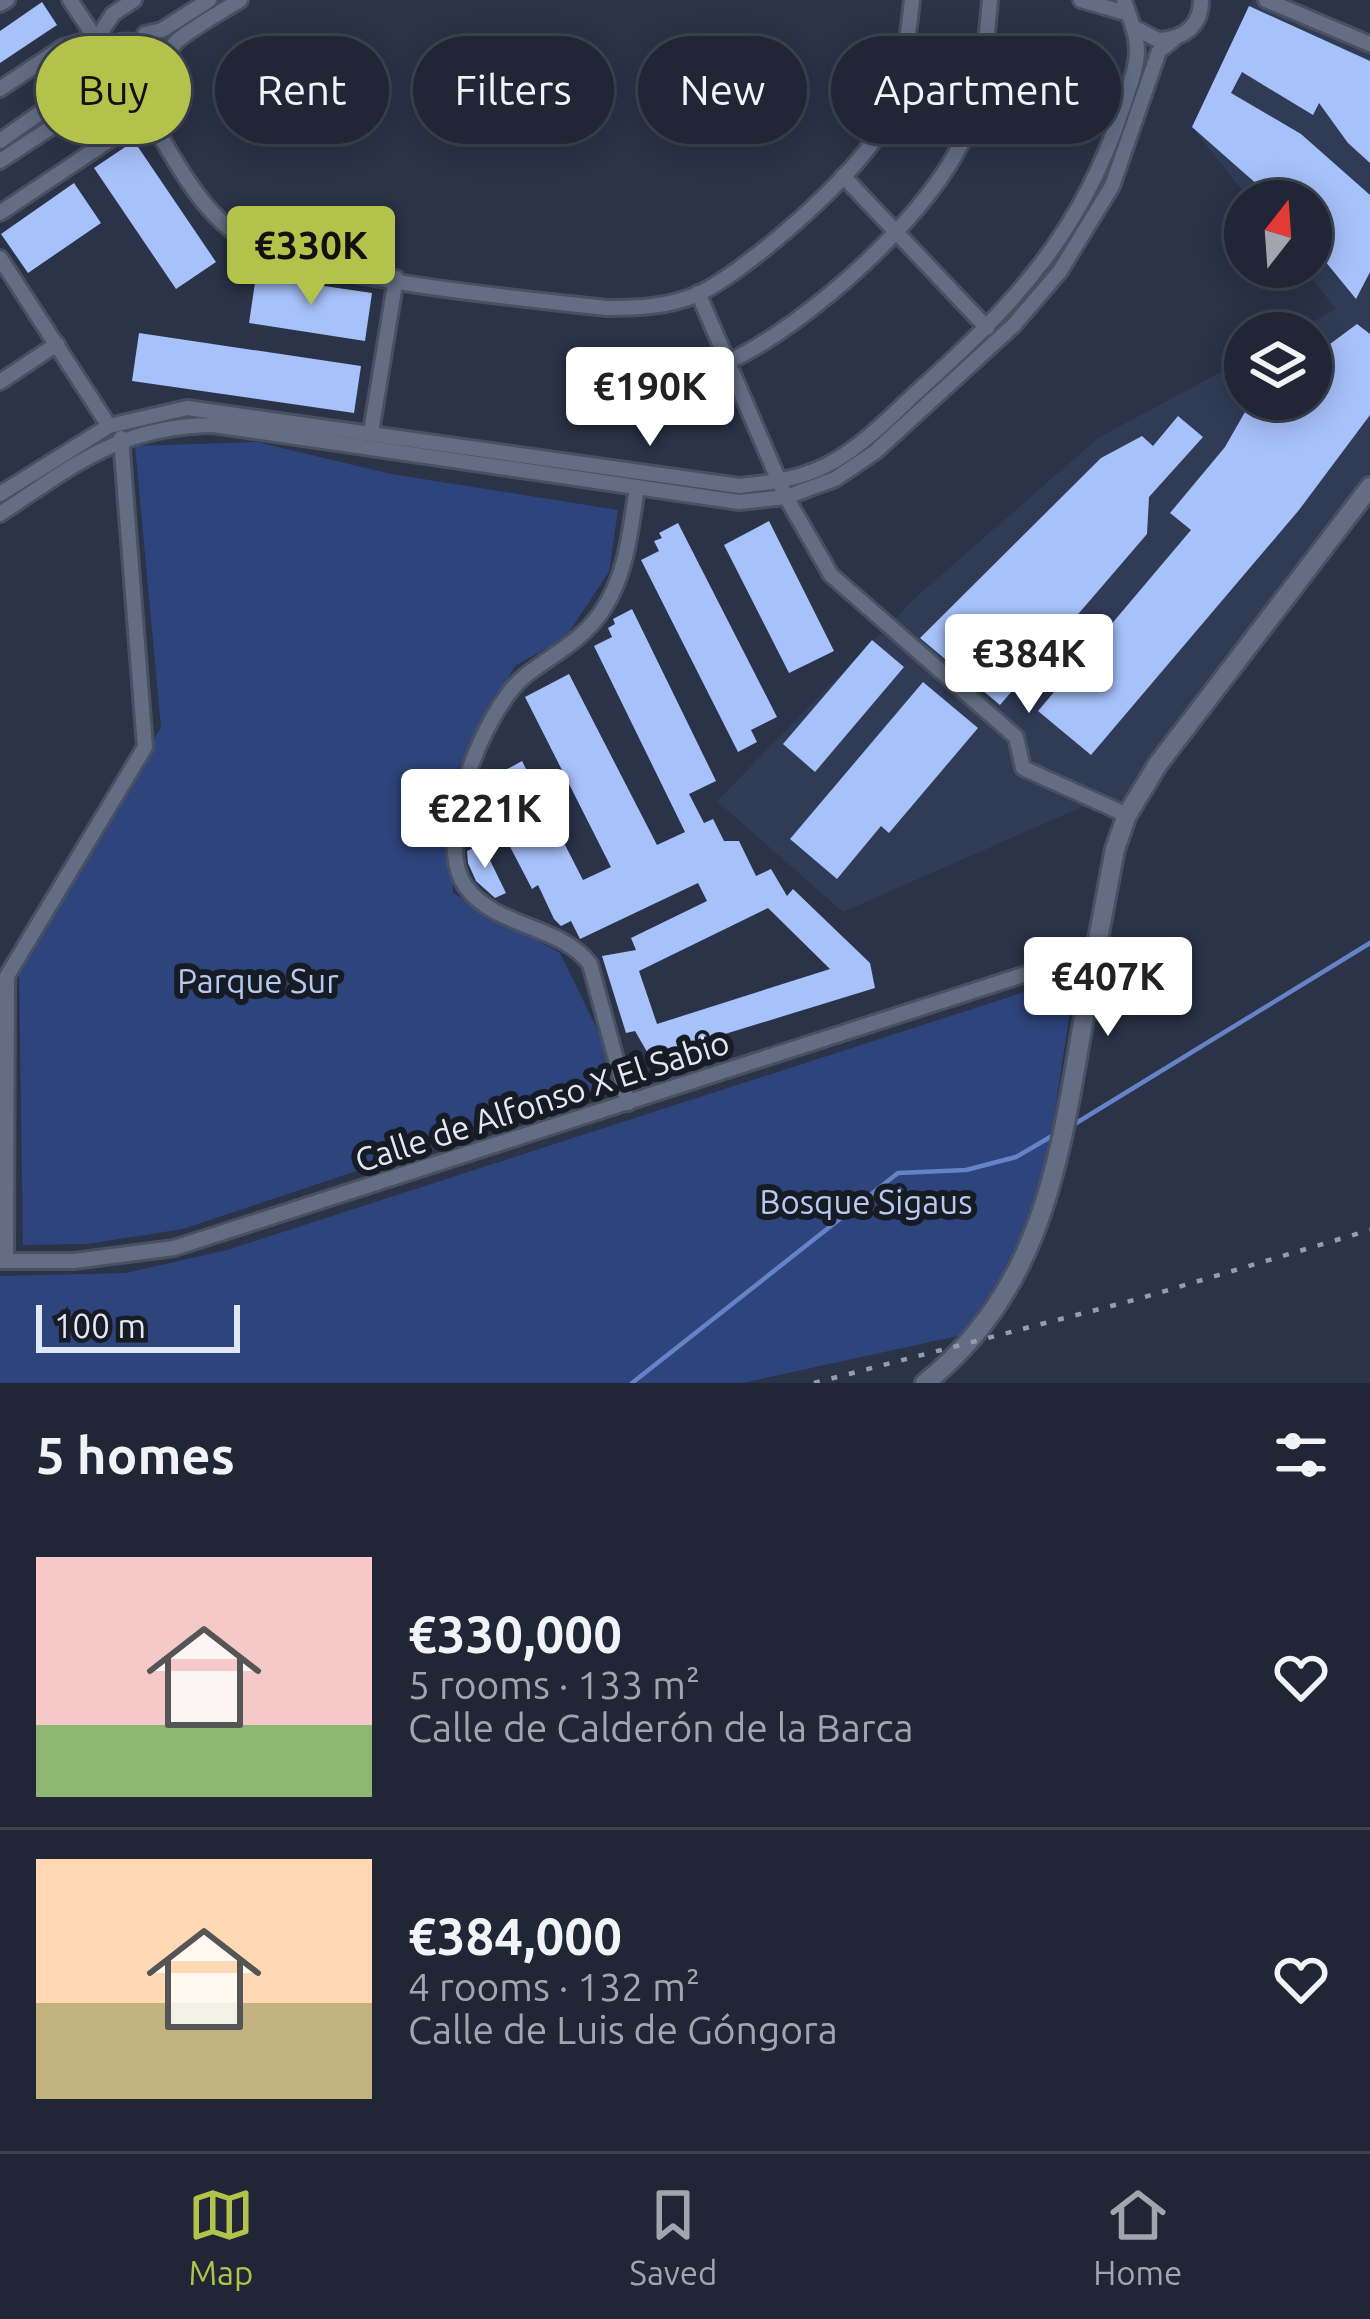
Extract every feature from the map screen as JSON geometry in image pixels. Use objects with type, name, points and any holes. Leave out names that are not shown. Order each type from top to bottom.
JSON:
[{"type":"street","points":[[70,0],[93,34]]},
{"type":"street","points":[[93,34],[134,0]]},
{"type":"street","points":[[0,89],[63,47],[93,34],[117,26],[145,34],[162,30],[209,0]]},
{"type":"street","points":[[185,36],[239,0]]},
{"type":"street","points":[[161,144],[229,229],[299,264],[606,308],[643,308],[698,293],[746,264],[843,176],[880,130],[895,100],[905,64],[912,0]]},
{"type":"street","points":[[728,362],[794,324],[930,194],[968,129],[980,88],[990,0]]},
{"type":"street","points":[[1081,0],[1128,13],[1158,40],[1174,39]]},
{"type":"street","points":[[0,514],[122,438],[173,426],[213,425],[739,502],[786,497],[835,479],[875,452],[1014,325],[1060,272],[1112,186],[1159,51],[1198,20],[1202,0]]},
{"type":"street","points":[[1266,0],[1370,44]]},
{"type":"street","points":[[0,494],[109,426],[187,408],[739,486],[780,481],[827,465],[860,444],[987,328],[1057,248],[1106,161],[1137,60],[1128,13]]},
{"type":"street","points":[[0,141],[36,116]]},
{"type":"street","points":[[0,161],[36,137]]},
{"type":"street","points":[[0,213],[104,144]]},
{"type":"street","points":[[843,176],[987,328]]},
{"type":"street","points":[[0,258],[109,426]]},
{"type":"street","points":[[371,432],[396,278]]},
{"type":"street","points":[[698,293],[786,497],[831,575],[1016,737],[1023,768],[1127,815]]},
{"type":"street","points":[[0,382],[57,344]]},
{"type":"street","points":[[3,1262],[2,1035],[13,958],[145,748],[122,438]]},
{"type":"street","points":[[925,1383],[977,1332],[1021,1273],[1042,1223],[1060,1155],[1094,958],[1127,815],[1158,764],[1370,487]]},
{"type":"street","points":[[628,1102],[590,964],[580,952],[523,928],[464,886],[456,859],[454,814],[468,771],[510,694],[524,676],[578,640],[603,610],[627,551],[637,488]]},
{"type":"street","name":"Calle de Alfonso X El Sabio","points":[[3,1262],[74,1262],[174,1248],[1082,956],[1094,958]]},
{"type":"shaded area","points":[[1252,0],[1266,0],[1370,44],[1370,487],[1127,815],[1093,802],[843,912],[717,801],[915,598],[1098,438],[1224,370],[1224,420],[1332,420],[1331,312],[1336,309],[1320,288],[1332,288],[1332,180],[1234,180],[1192,127]]},
{"type":"green space","name":"Parque Sur","points":[[257,442],[391,474],[618,510],[609,572],[565,638],[515,666],[448,786],[453,893],[560,953],[623,1082],[183,1229],[87,1244],[23,1245],[19,972],[161,727],[135,446]]},
{"type":"green space","name":"Bosque Sigaus","points":[[1059,974],[1073,978],[1074,985],[1045,1177],[1012,1267],[962,1335],[743,1383],[0,1383],[0,1276],[126,1273],[227,1250],[1037,988],[1043,986],[1041,980]]},
{"type":"building","points":[[42,2],[57,25],[0,63],[0,31]]},
{"type":"building","points":[[1249,6],[1370,61],[1370,163],[1348,143],[1319,103],[1313,115],[1242,72],[1231,93],[1301,134],[1370,195],[1370,272],[1356,299],[1332,270],[1332,180],[1252,180],[1192,127]]},
{"type":"building","points":[[136,144],[216,262],[176,289],[94,168]]},
{"type":"building","points":[[74,183],[101,223],[28,273],[1,234]]},
{"type":"building","points":[[256,276],[372,293],[365,341],[249,323]]},
{"type":"building","points":[[1357,324],[1370,334],[1370,415],[1299,510],[1091,755],[1038,711],[1191,530],[1170,513],[1225,447],[1240,420],[1332,420],[1332,342]]},
{"type":"building","points":[[139,333],[361,366],[354,413],[132,381]]},
{"type":"building","points":[[1178,416],[1203,437],[1149,497],[1147,534],[1000,705],[920,638],[1101,458],[1142,436],[1153,446]]},
{"type":"building","points":[[769,521],[834,651],[789,673],[724,545]]},
{"type":"building","points":[[678,523],[777,717],[751,730],[757,742],[738,752],[641,560],[659,551],[654,541],[662,538],[659,533]]},
{"type":"building","points":[[632,609],[716,781],[689,794],[704,823],[713,819],[724,841],[739,841],[756,876],[771,869],[787,896],[793,889],[870,963],[875,988],[650,1057],[635,1031],[626,1033],[602,956],[636,950],[631,938],[707,901],[698,883],[580,939],[571,921],[561,926],[554,919],[538,885],[532,889],[478,785],[522,761],[583,880],[611,867],[525,697],[569,674],[657,845],[685,832],[594,646],[612,637],[608,628],[615,624],[613,619]],"holes":[[[768,908],[830,969],[657,1024],[639,971]]]},
{"type":"building","points":[[872,640],[904,667],[815,772],[783,744]]},
{"type":"building","points":[[923,682],[978,728],[889,833],[881,826],[837,879],[790,839]]},
{"type":"building","points":[[482,844],[506,893],[495,898],[476,881],[468,863],[467,851]]},
{"type":"waterway","points":[[1073,1125],[1370,943]]},
{"type":"waterway","points":[[632,1383],[898,1173],[966,1170],[1016,1157],[1057,1133]]},
{"type":"railway","points":[[814,1383],[1138,1299],[1370,1230]]}]
